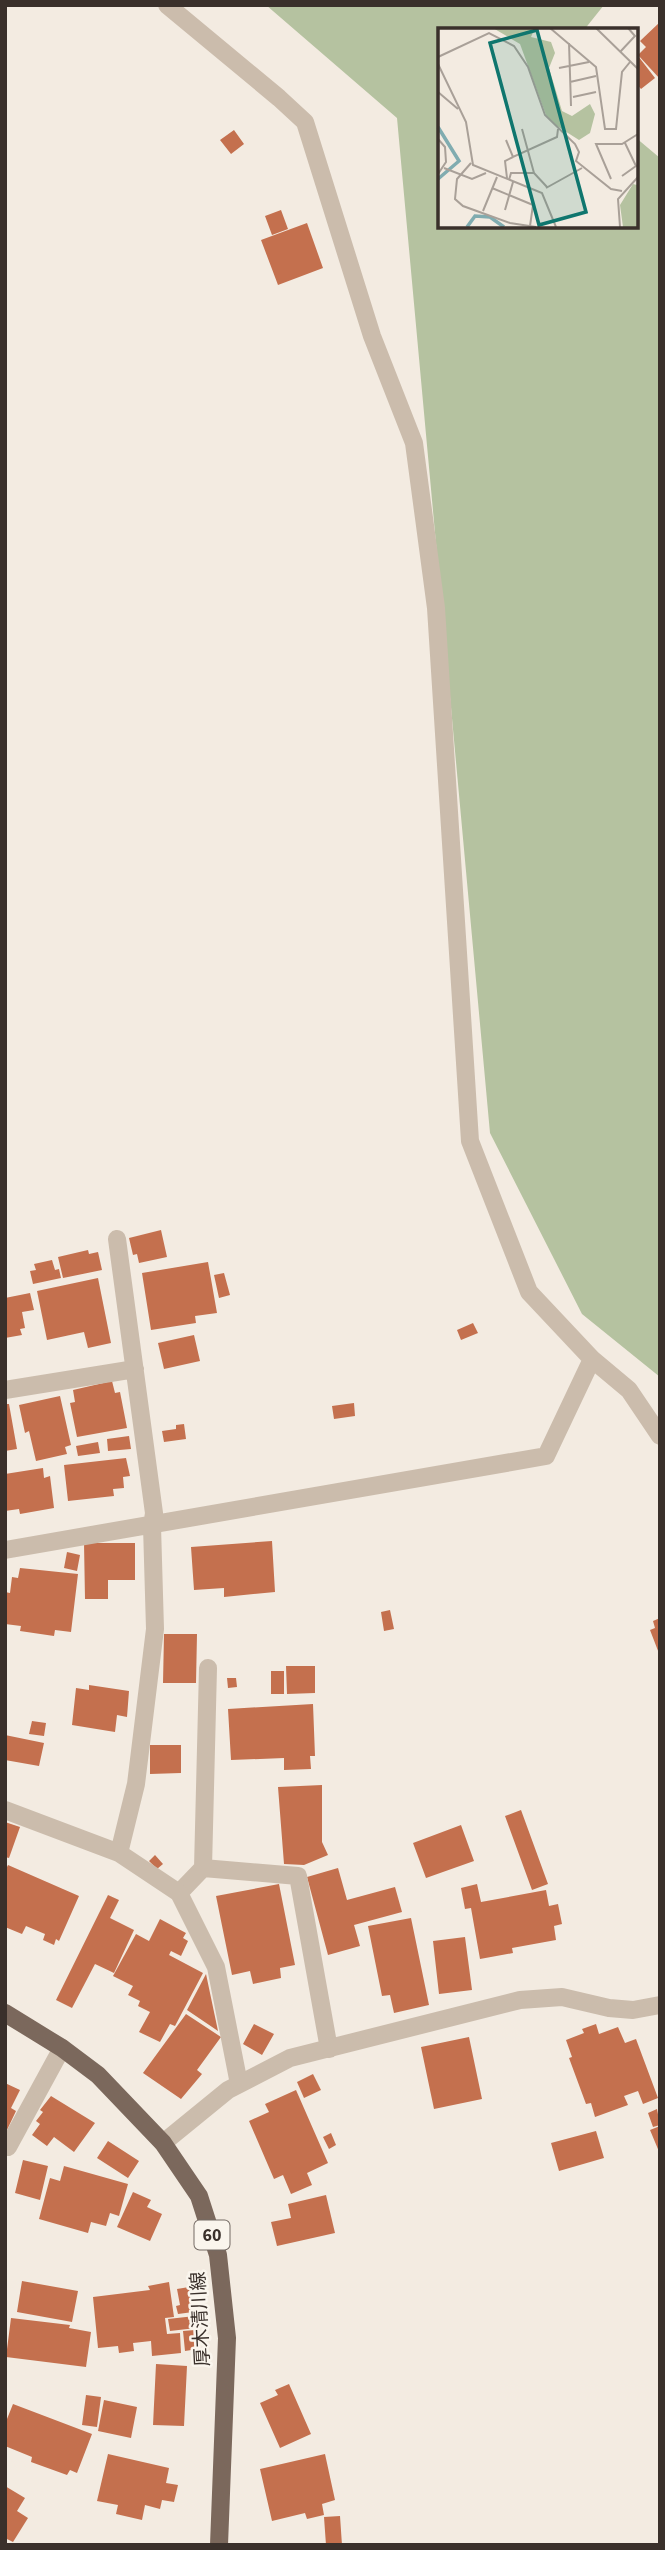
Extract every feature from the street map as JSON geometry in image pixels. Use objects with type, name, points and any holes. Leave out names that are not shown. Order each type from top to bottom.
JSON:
[{"type":"main road","name":"厚木清川線","points":[[5,2013],[62,2048],[98,2075],[163,2143],[199,2196],[218,2255],[227,2338],[219,2545]]},
{"type":"street","points":[[167,5],[305,122],[372,336],[414,443],[436,608],[470,1141],[529,1292],[592,1359],[629,1390],[660,1436]]},
{"type":"street","points":[[117,1239],[154,1513],[152,1526],[155,1629],[136,1784],[119,1853]]},
{"type":"street","points":[[5,1550],[546,1456],[592,1359]]},
{"type":"street","points":[[5,1390],[135,1370]]},
{"type":"street","points":[[179,1893],[203,1868],[208,1668]]},
{"type":"street","points":[[5,1810],[119,1853],[179,1893],[216,1967],[239,2084]]},
{"type":"street","points":[[203,1868],[298,1875],[329,2049]]},
{"type":"street","points":[[163,2143],[228,2090],[290,2058],[520,2000],[562,1997],[608,2008],[633,2010],[660,2005]]},
{"type":"street","points":[[8,2147],[62,2048]]},
{"type":"green space","points":[[266,5],[604,5],[586,28],[438,28],[438,228],[637,228],[637,139],[660,158],[660,1377],[582,1314],[490,1133],[397,118]]},
{"type":"building","points":[[660,22],[660,79],[638,55],[646,47],[640,41]]},
{"type":"building","points":[[637,55],[655,78],[641,89],[637,84]]},
{"type":"building","points":[[234,130],[244,144],[231,154],[220,140]]},
{"type":"building","points":[[281,210],[288,229],[272,235],[265,216]]},
{"type":"building","points":[[307,223],[323,268],[278,285],[261,240]]},
{"type":"building","points":[[161,1230],[167,1257],[139,1263],[137,1254],[133,1255],[129,1238]]},
{"type":"building","points":[[88,1250],[89,1254],[98,1252],[102,1270],[63,1278],[58,1257]]},
{"type":"building","points":[[52,1260],[55,1270],[59,1269],[61,1278],[33,1284],[30,1271],[36,1270],[34,1264]]},
{"type":"building","points":[[208,1262],[217,1313],[195,1316],[196,1323],[151,1330],[142,1273]]},
{"type":"building","points":[[224,1273],[230,1295],[219,1298],[214,1275]]},
{"type":"building","points":[[98,1278],[111,1343],[88,1348],[84,1332],[47,1340],[37,1291]]},
{"type":"building","points":[[30,1293],[34,1310],[22,1312],[25,1328],[20,1329],[22,1335],[5,1338],[5,1298]]},
{"type":"building","points":[[473,1323],[478,1333],[461,1340],[457,1330]]},
{"type":"building","points":[[194,1335],[200,1361],[164,1369],[158,1343]]},
{"type":"building","points":[[112,1381],[115,1393],[120,1392],[127,1428],[77,1437],[70,1403],[75,1402],[73,1390]]},
{"type":"building","points":[[60,1396],[71,1445],[65,1447],[67,1454],[36,1461],[29,1431],[25,1433],[19,1405]]},
{"type":"building","points":[[354,1403],[355,1416],[334,1419],[332,1406]]},
{"type":"building","points":[[5,1404],[9,1404],[17,1449],[5,1451]]},
{"type":"building","points":[[184,1424],[186,1439],[164,1442],[162,1431],[176,1429],[176,1425]]},
{"type":"building","points":[[129,1436],[131,1449],[108,1451],[107,1439]]},
{"type":"building","points":[[98,1442],[100,1453],[78,1456],[76,1446]]},
{"type":"building","points":[[126,1458],[130,1476],[123,1477],[124,1488],[113,1489],[114,1496],[68,1501],[64,1465]]},
{"type":"building","points":[[43,1468],[44,1478],[50,1476],[54,1508],[20,1514],[19,1509],[5,1511],[5,1474]]},
{"type":"building","points":[[272,1541],[275,1592],[224,1597],[224,1588],[194,1590],[191,1547]]},
{"type":"building","points":[[84,1543],[135,1543],[135,1580],[108,1580],[108,1599],[85,1599]]},
{"type":"building","points":[[67,1552],[80,1555],[77,1571],[64,1568]]},
{"type":"building","points":[[20,1568],[78,1574],[71,1632],[55,1630],[54,1636],[20,1631],[21,1626],[5,1624],[5,1592],[10,1593],[12,1577],[18,1578]]},
{"type":"building","points":[[390,1610],[394,1629],[384,1631],[381,1612]]},
{"type":"building","points":[[660,1618],[660,1656],[650,1630],[655,1628],[653,1621]]},
{"type":"building","points":[[164,1634],[197,1634],[196,1683],[163,1683]]},
{"type":"building","points":[[286,1666],[315,1666],[315,1693],[287,1694]]},
{"type":"building","points":[[271,1671],[284,1671],[284,1694],[271,1694]]},
{"type":"building","points":[[227,1678],[236,1678],[237,1687],[228,1688]]},
{"type":"building","points":[[89,1685],[129,1691],[127,1717],[117,1715],[115,1732],[72,1725],[76,1688],[89,1690]]},
{"type":"building","points":[[313,1704],[315,1756],[310,1756],[311,1769],[284,1770],[284,1758],[231,1760],[228,1709]]},
{"type":"building","points":[[32,1721],[46,1723],[44,1736],[29,1734]]},
{"type":"building","points":[[5,1735],[44,1743],[39,1766],[5,1760]]},
{"type":"building","points":[[150,1745],[181,1745],[181,1773],[150,1774]]},
{"type":"building","points":[[322,1785],[322,1842],[328,1855],[304,1865],[284,1864],[278,1787]]},
{"type":"building","points":[[521,1810],[548,1884],[532,1890],[505,1816]]},
{"type":"building","points":[[5,1822],[20,1827],[9,1858],[5,1857]]},
{"type":"building","points":[[461,1825],[474,1861],[426,1878],[413,1843]]},
{"type":"building","points":[[155,1855],[163,1864],[157,1869],[149,1861]]},
{"type":"building","points":[[8,1865],[79,1896],[59,1941],[56,1939],[54,1945],[43,1940],[45,1934],[26,1926],[22,1934],[5,1927],[5,1871]]},
{"type":"building","points":[[338,1868],[347,1900],[395,1887],[402,1912],[354,1925],[360,1946],[328,1955],[307,1877]]},
{"type":"building","points":[[279,1884],[295,1965],[280,1968],[281,1978],[253,1984],[250,1971],[232,1975],[216,1896]]},
{"type":"building","points":[[477,1884],[481,1902],[546,1890],[549,1906],[558,1904],[562,1924],[554,1926],[556,1940],[512,1948],[513,1953],[480,1959],[471,1908],[465,1909],[461,1888]]},
{"type":"building","points":[[108,1895],[119,1900],[110,1918],[134,1930],[114,1973],[95,1964],[72,2008],[56,2000]]},
{"type":"building","points":[[411,1918],[429,2005],[394,2013],[390,1995],[382,1996],[368,1926]]},
{"type":"building","points":[[160,1919],[186,1933],[183,1938],[188,1941],[181,1956],[171,1951],[169,1955],[203,1973],[175,2026],[170,2024],[160,2042],[139,2032],[150,2012],[138,2006],[140,2001],[128,1995],[133,1986],[113,1976],[136,1934],[149,1941]]},
{"type":"building","points":[[465,1937],[472,1990],[439,1994],[433,1941]]},
{"type":"building","points":[[206,1974],[218,2031],[187,2010]]},
{"type":"building","points":[[186,2014],[221,2037],[197,2070],[202,2074],[181,2099],[143,2073]]},
{"type":"building","points":[[254,2024],[274,2034],[262,2055],[243,2044]]},
{"type":"building","points":[[596,2024],[599,2034],[618,2027],[625,2043],[636,2039],[658,2098],[643,2104],[638,2091],[624,2096],[628,2105],[595,2117],[591,2103],[586,2104],[569,2058],[572,2057],[566,2040],[584,2033],[582,2029]]},
{"type":"building","points":[[469,2037],[482,2099],[434,2109],[421,2047]]},
{"type":"building","points":[[313,2074],[321,2090],[304,2098],[297,2082]]},
{"type":"building","points":[[5,2083],[20,2090],[11,2108],[16,2111],[7,2130],[5,2129]]},
{"type":"building","points":[[296,2090],[328,2163],[307,2173],[312,2185],[291,2194],[283,2175],[274,2179],[249,2121],[269,2112],[265,2104]]},
{"type":"building","points":[[51,2096],[95,2123],[74,2152],[54,2137],[47,2146],[32,2135],[40,2124],[36,2121],[43,2112],[40,2110]]},
{"type":"building","points":[[657,2109],[660,2125],[653,2127],[648,2113]]},
{"type":"building","points":[[660,2126],[660,2154],[650,2130]]},
{"type":"building","points":[[596,2131],[604,2158],[559,2171],[551,2143]]},
{"type":"building","points":[[331,2133],[336,2145],[329,2149],[323,2137]]},
{"type":"building","points":[[108,2141],[139,2161],[128,2178],[97,2158]]},
{"type":"building","points":[[23,2160],[48,2166],[40,2200],[15,2193]]},
{"type":"building","points":[[64,2166],[128,2184],[119,2216],[110,2213],[106,2226],[91,2222],[88,2233],[39,2219],[50,2178],[60,2181]]},
{"type":"building","points":[[133,2192],[151,2200],[147,2207],[162,2214],[150,2241],[117,2227]]},
{"type":"building","points":[[326,2195],[335,2233],[277,2246],[271,2222],[291,2218],[288,2204]]},
{"type":"building","points":[[22,2281],[78,2291],[72,2322],[17,2312]]},
{"type":"building","points":[[169,2282],[174,2317],[165,2318],[167,2334],[180,2333],[181,2353],[152,2356],[151,2341],[133,2343],[134,2351],[119,2353],[118,2346],[98,2348],[93,2297],[150,2290],[148,2286]]},
{"type":"building","points":[[189,2287],[193,2312],[178,2314],[176,2306],[180,2305],[177,2289]]},
{"type":"building","points":[[195,2316],[196,2328],[170,2331],[168,2319]]},
{"type":"building","points":[[11,2318],[70,2325],[69,2328],[91,2332],[86,2367],[6,2357]]},
{"type":"building","points":[[195,2330],[198,2349],[185,2351],[183,2331]]},
{"type":"building","points":[[156,2364],[187,2366],[184,2426],[153,2425]]},
{"type":"building","points":[[289,2384],[311,2434],[280,2448],[260,2403],[278,2395],[275,2390]]},
{"type":"building","points":[[86,2395],[101,2397],[97,2427],[82,2425]]},
{"type":"building","points":[[104,2400],[137,2407],[131,2438],[98,2431]]},
{"type":"building","points":[[13,2404],[92,2434],[77,2473],[70,2470],[67,2475],[31,2462],[32,2457],[5,2446],[5,2424]]},
{"type":"building","points":[[108,2454],[169,2468],[166,2483],[178,2485],[174,2502],[162,2500],[160,2509],[145,2505],[142,2520],[116,2514],[118,2505],[97,2501]]},
{"type":"building","points":[[325,2454],[335,2500],[322,2504],[324,2515],[307,2519],[305,2513],[272,2521],[260,2469]]},
{"type":"building","points":[[5,2486],[25,2498],[17,2511],[28,2518],[13,2542],[5,2538]]},
{"type":"building","points":[[340,2516],[342,2545],[326,2545],[324,2517]]}]
